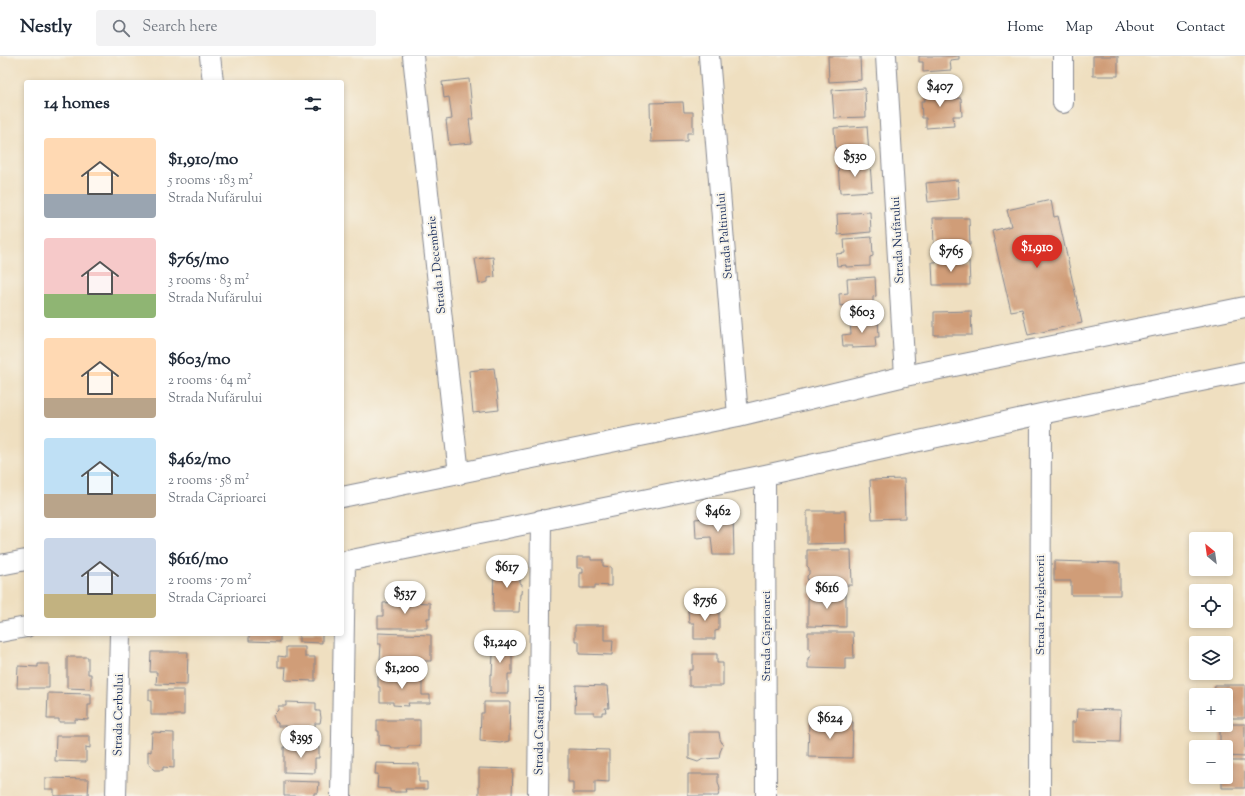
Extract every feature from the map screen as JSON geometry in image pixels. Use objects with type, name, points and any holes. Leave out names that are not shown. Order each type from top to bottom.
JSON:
[{"type":"street","points":[[210,56],[213,80]]},
{"type":"street","name":"Strada 1 Decembrie","points":[[414,56],[459,474]]},
{"type":"street","name":"Strada Paltinului","points":[[708,56],[738,416]]},
{"type":"street","name":"Strada Nufărului","points":[[886,56],[905,376]]},
{"type":"street","points":[[1062,56],[1063,103]]},
{"type":"street","points":[[344,497],[738,416],[905,376],[1245,307]]},
{"type":"street","points":[[344,562],[765,475],[1041,414],[1245,372]]},
{"type":"street","name":"Strada Privighetorii","points":[[1040,796],[1041,414]]},
{"type":"street","name":"Strada Căprioarei","points":[[765,475],[766,796]]},
{"type":"street","name":"Strada Castanilor","points":[[538,796],[541,520]]},
{"type":"street","points":[[0,565],[24,560]]},
{"type":"street","points":[[0,632],[24,627]]},
{"type":"street","name":"Strada Cerbului","points":[[116,796],[120,636]]},
{"type":"street","points":[[341,796],[342,636]]},
{"type":"building","points":[[828,56],[860,56],[861,80],[829,82]]},
{"type":"building","points":[[919,56],[959,56],[959,59],[950,60],[951,70],[923,72],[923,62],[919,62]]},
{"type":"building","points":[[1093,56],[1118,56],[1118,76],[1093,76]]},
{"type":"building","points":[[469,79],[473,119],[469,119],[472,143],[449,145],[446,120],[452,119],[449,97],[444,98],[442,82]]},
{"type":"building","points":[[865,88],[866,117],[834,118],[832,90]]},
{"type":"building","points":[[951,89],[952,99],[961,98],[962,116],[953,116],[954,126],[926,128],[926,118],[922,118],[921,101],[925,101],[924,91]]},
{"type":"building","points":[[683,102],[684,112],[693,112],[693,133],[687,133],[687,141],[651,142],[650,103]]},
{"type":"building","points":[[867,126],[869,154],[836,156],[834,128]]},
{"type":"building","points":[[870,163],[872,191],[840,193],[838,165]]},
{"type":"building","points":[[958,180],[959,199],[928,202],[926,183]]},
{"type":"building","points":[[1051,200],[1054,217],[1058,216],[1082,323],[1028,335],[1022,309],[1011,311],[992,231],[1011,226],[1007,210]]},
{"type":"building","points":[[870,212],[871,232],[838,235],[837,214]]},
{"type":"building","points":[[933,218],[969,218],[970,245],[934,245]]},
{"type":"building","points":[[872,237],[873,256],[870,257],[870,266],[837,266],[836,254],[845,253],[844,239]]},
{"type":"building","points":[[493,257],[495,277],[488,278],[488,282],[479,284],[475,259]]},
{"type":"building","points":[[969,261],[970,285],[933,285],[932,262]]},
{"type":"building","points":[[875,277],[876,296],[873,297],[873,306],[840,306],[839,294],[848,293],[847,279]]},
{"type":"building","points":[[971,311],[972,335],[934,335],[934,312]]},
{"type":"building","points":[[878,318],[879,337],[875,337],[876,347],[852,348],[852,346],[843,346],[842,335],[851,334],[850,320]]},
{"type":"building","points":[[494,368],[499,410],[473,413],[469,371]]},
{"type":"building","points":[[904,479],[905,518],[872,519],[870,480]]},
{"type":"building","points":[[807,511],[845,511],[846,543],[807,544]]},
{"type":"building","points":[[733,515],[734,555],[713,555],[711,537],[696,538],[695,519]]},
{"type":"building","points":[[807,550],[851,550],[852,585],[808,586],[807,576],[809,574],[809,568],[807,566]]},
{"type":"building","points":[[577,557],[591,557],[591,560],[603,560],[603,566],[611,567],[611,586],[595,585],[595,588],[580,588],[580,573],[583,573],[583,568],[577,568]]},
{"type":"building","points":[[1054,561],[1120,563],[1120,595],[1071,595],[1071,581],[1054,581]]},
{"type":"building","points":[[494,565],[520,566],[520,583],[522,584],[519,612],[493,612]]},
{"type":"building","points":[[808,593],[846,594],[846,627],[808,626]]},
{"type":"building","points":[[396,599],[411,600],[411,602],[430,603],[430,618],[427,618],[427,628],[378,628],[378,616],[383,616],[383,603],[396,602]]},
{"type":"building","points":[[699,607],[719,607],[719,630],[715,631],[715,639],[694,639],[694,623],[689,623],[688,610],[699,610]]},
{"type":"building","points":[[575,625],[604,625],[604,640],[613,640],[612,655],[579,654],[579,641],[575,641]]},
{"type":"building","points":[[808,632],[853,632],[854,658],[845,658],[845,669],[808,668],[808,658],[811,656],[808,648]]},
{"type":"building","points":[[378,633],[431,635],[431,661],[408,661],[409,664],[380,660],[381,644],[378,644]]},
{"type":"building","points":[[491,635],[509,636],[508,654],[512,654],[512,674],[508,674],[508,693],[490,693],[490,674],[492,674],[493,654],[490,654]]},
{"type":"building","points":[[249,636],[280,636],[280,642],[249,641]]},
{"type":"building","points":[[299,636],[322,636],[322,643],[299,642]]},
{"type":"building","points":[[286,647],[305,647],[305,657],[315,657],[315,681],[285,680],[286,667],[278,667],[278,656],[286,657]]},
{"type":"building","points":[[151,652],[188,652],[187,685],[156,684],[157,672],[150,672]]},
{"type":"building","points":[[693,654],[717,654],[717,663],[723,663],[723,686],[689,686],[689,670],[693,670]]},
{"type":"building","points":[[67,657],[88,657],[88,674],[91,674],[91,689],[67,688]]},
{"type":"building","points":[[38,664],[49,664],[49,688],[17,688],[18,666],[38,667]]},
{"type":"building","points":[[378,676],[422,677],[422,695],[430,695],[430,703],[408,703],[409,706],[393,705],[393,702],[380,702]]},
{"type":"building","points":[[576,685],[607,686],[609,708],[605,708],[606,712],[602,712],[602,715],[594,715],[594,712],[575,712]]},
{"type":"building","points":[[1215,685],[1245,685],[1245,718],[1233,718],[1233,688],[1215,688]]},
{"type":"building","points":[[149,690],[184,690],[184,715],[151,715]]},
{"type":"building","points":[[48,693],[91,694],[91,705],[88,705],[88,720],[75,719],[75,722],[59,722],[59,719],[47,719]]},
{"type":"building","points":[[286,702],[316,703],[316,711],[320,711],[321,718],[320,723],[315,723],[315,730],[313,730],[313,742],[292,741],[293,730],[286,730],[286,726],[278,726],[278,723],[275,721],[273,715],[278,710],[278,706],[286,706]]},
{"type":"building","points":[[484,702],[510,702],[509,741],[500,743],[480,741],[481,713],[484,713]]},
{"type":"building","points":[[1077,709],[1121,710],[1120,742],[1072,741],[1072,722],[1076,722]]},
{"type":"building","points":[[377,720],[420,720],[420,746],[392,748],[391,746],[379,745]]},
{"type":"building","points":[[809,721],[853,722],[852,758],[808,757]]},
{"type":"building","points":[[1233,724],[1245,724],[1245,757],[1233,756],[1233,740],[1220,740],[1220,732],[1233,732]]},
{"type":"building","points":[[152,732],[174,733],[174,768],[163,767],[163,770],[154,770],[148,763],[148,751],[151,752]]},
{"type":"building","points":[[689,732],[719,732],[723,745],[719,758],[703,759],[698,762],[689,759]]},
{"type":"building","points":[[56,736],[90,736],[90,748],[86,747],[86,762],[55,761]]},
{"type":"building","points":[[284,747],[319,747],[319,758],[315,758],[315,773],[284,772]]},
{"type":"building","points":[[568,749],[609,750],[609,782],[595,781],[595,793],[573,793],[573,782],[568,782]]},
{"type":"building","points":[[1233,761],[1245,761],[1245,788],[1222,788],[1222,784],[1233,784]]},
{"type":"building","points":[[376,763],[419,764],[419,782],[427,782],[427,789],[405,789],[406,792],[390,792],[390,789],[377,788],[378,774],[375,774]]},
{"type":"building","points":[[479,768],[513,769],[512,796],[479,796]]},
{"type":"building","points":[[688,774],[718,774],[720,789],[718,796],[688,796]]},
{"type":"building","points":[[45,778],[89,779],[88,795],[54,796],[54,789],[45,789]]},
{"type":"building","points":[[284,781],[319,782],[318,793],[314,793],[314,796],[284,796]]}]
